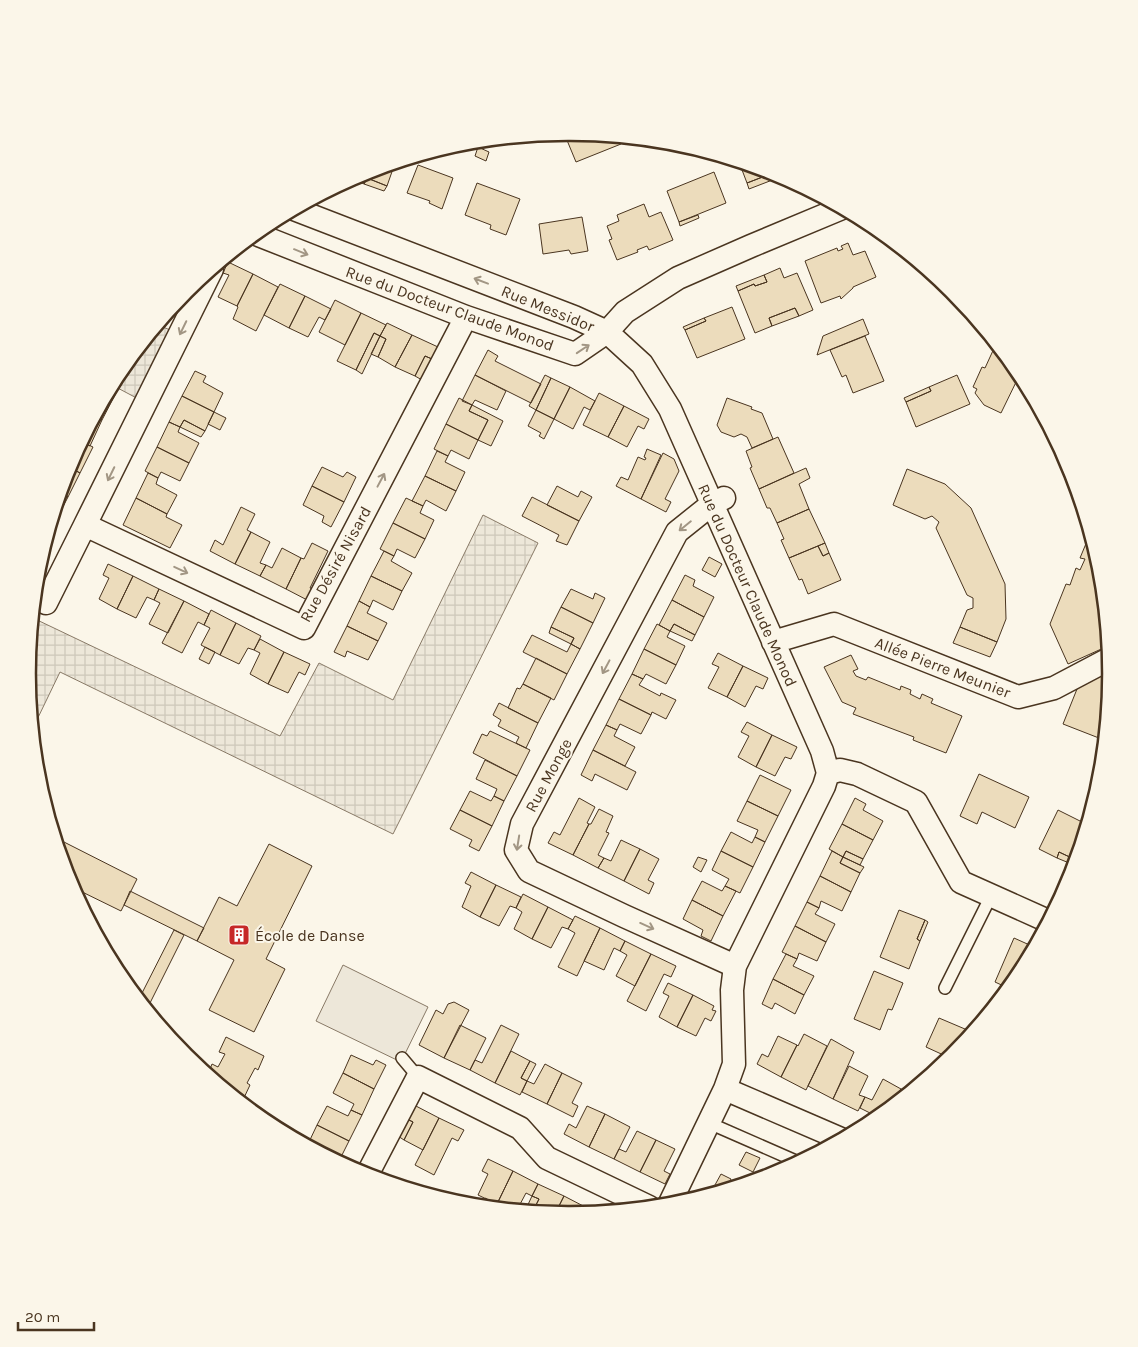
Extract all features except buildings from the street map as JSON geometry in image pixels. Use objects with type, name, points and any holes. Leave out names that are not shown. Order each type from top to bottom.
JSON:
[{"type":"street","name":"Rue Messidor","points":[[303,212],[574,317],[607,332],[625,312],[678,278],[834,211]]},
{"type":"street","name":"Rue du Docteur Claude Monod","points":[[264,237],[466,317],[575,354],[607,332],[642,364],[670,409],[718,501],[774,642],[822,751],[828,773]]},
{"type":"street","points":[[46,603],[203,287]]},
{"type":"street","name":"Rue Désiré Nisard","points":[[85,525],[304,628],[466,317]]},
{"type":"street","name":"Rue Monge","points":[[718,501],[678,532],[522,824],[516,850],[529,871],[735,966]]},
{"type":"street","name":"Allée Pierre Meunier","points":[[774,642],[834,624],[1018,696],[1054,688],[1102,663]]},
{"type":"street","points":[[673,1196],[726,1089],[734,1064],[732,990],[735,966],[824,786],[828,773],[840,770],[857,774],[916,802],[961,882],[1042,918]]},
{"type":"street","points":[[371,1168],[418,1077],[520,1128],[548,1158],[639,1202]]},
{"type":"street","points":[[726,1089],[834,1136]]},
{"type":"lane","points":[[945,988],[991,896]]},
{"type":"lane","points":[[402,1058],[418,1077]]},
{"type":"lane","points":[[709,1123],[789,1158]]},
{"type":"shaded area","points":[[164,327],[180,334],[146,403],[119,389],[146,349]]},
{"type":"shaded area","points":[[483,515],[538,543],[393,834],[60,672],[38,717],[36,674],[39,621],[280,736],[319,663],[393,700]]},
{"type":"shaded area","points":[[343,965],[428,1007],[401,1062],[316,1021]]},
{"type":"place","name":"École de Danse","points":[[239,935]]}]
